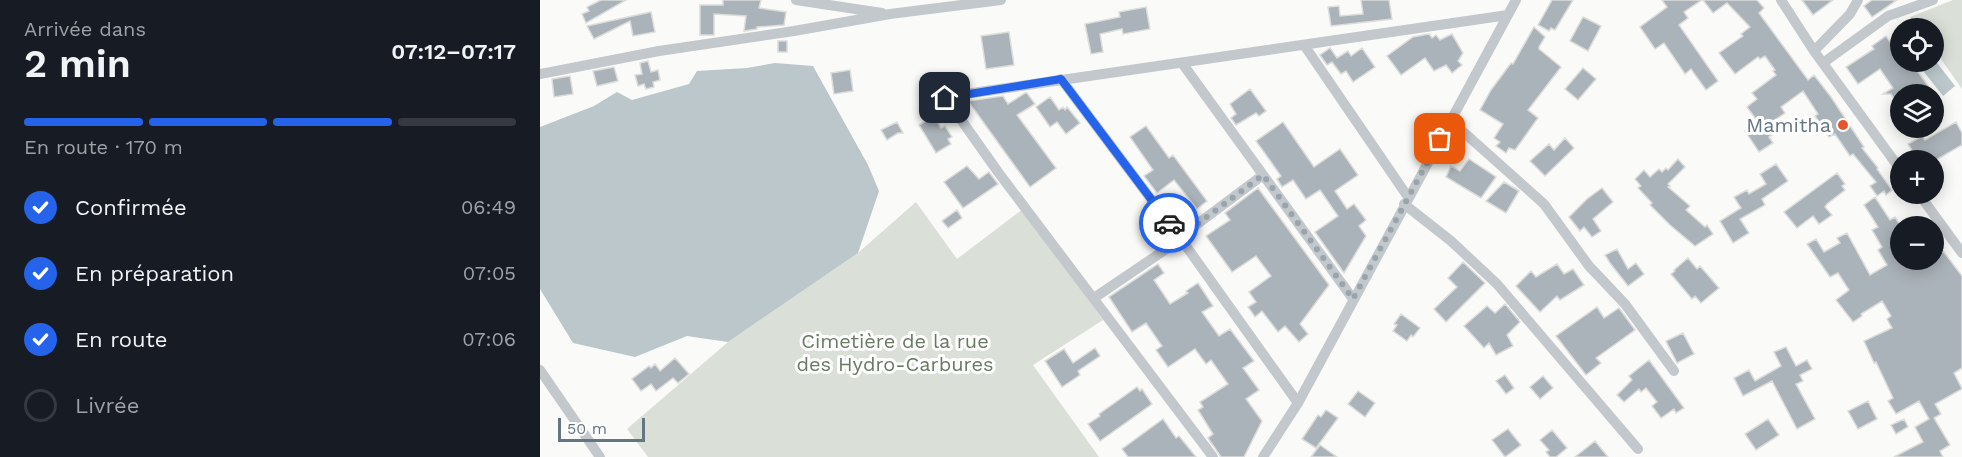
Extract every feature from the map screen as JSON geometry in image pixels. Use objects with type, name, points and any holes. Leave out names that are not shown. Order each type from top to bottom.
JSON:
[{"type":"street","points":[[796,0],[890,14]]},
{"type":"street","points":[[540,74],[658,51],[890,14],[1001,0]]},
{"type":"street","points":[[1263,457],[1298,403],[1516,0]]},
{"type":"street","points":[[1781,0],[1814,51],[1890,155]]},
{"type":"street","points":[[1814,51],[1850,14],[1858,0]]},
{"type":"street","points":[[1823,63],[1888,16],[1933,0]]},
{"type":"street","points":[[1213,457],[945,98],[1061,79],[1508,15]]},
{"type":"street","points":[[1304,45],[1406,200],[1497,284],[1638,449]]},
{"type":"street","points":[[1182,63],[1353,299]]},
{"type":"street","points":[[1061,79],[1181,239],[1298,403]]},
{"type":"street","points":[[1450,120],[1544,204],[1589,266],[1625,304],[1674,371]]},
{"type":"street","points":[[1094,298],[1181,239],[1188,231],[1263,175]]},
{"type":"street","points":[[1926,204],[1962,254]]},
{"type":"street","points":[[540,370],[600,457]]},
{"type":"green space","points":[[1953,0],[1962,0],[1962,89],[1944,63],[1944,18],[1910,17]]},
{"type":"green space","name":"Cimetière de la rue des Hydro-Carbures","points":[[916,202],[957,259],[1023,209],[1103,320],[1033,365],[1099,457],[648,457],[627,429],[728,342],[858,253]]},
{"type":"shaded area","points":[[775,63],[813,66],[868,165],[879,191],[858,253],[728,342],[687,336],[635,357],[573,343],[540,289],[540,127],[594,106],[617,92],[632,100],[689,84],[697,71],[747,68]]},
{"type":"shaded area","points":[[1924,72],[1944,72],[1955,86],[1944,95],[1944,84],[1934,84]]},
{"type":"building","points":[[601,0],[626,0],[586,23],[582,14],[589,11],[587,7]]},
{"type":"building","points":[[723,0],[761,0],[759,8],[786,12],[784,25],[757,27],[757,29],[744,31],[746,16],[714,14],[714,35],[700,35],[700,5],[723,5]]},
{"type":"building","points":[[1361,0],[1389,0],[1392,19],[1331,26],[1328,7],[1339,6],[1340,16],[1363,14]]},
{"type":"building","points":[[1552,0],[1573,0],[1555,30],[1551,28],[1549,31],[1538,25]]},
{"type":"building","points":[[1662,0],[1702,0],[1684,12],[1688,18],[1679,25],[1718,81],[1706,90],[1691,69],[1685,74],[1664,43],[1655,49],[1640,27],[1667,7]]},
{"type":"building","points":[[1703,0],[1757,0],[1764,8],[1759,13],[1808,80],[1814,75],[1831,97],[1864,147],[1862,148],[1890,187],[1890,192],[1886,195],[1884,191],[1877,196],[1870,186],[1876,182],[1853,154],[1850,156],[1835,134],[1829,137],[1815,116],[1818,114],[1803,91],[1781,107],[1785,113],[1769,124],[1775,133],[1769,137],[1773,143],[1759,152],[1745,131],[1758,122],[1747,107],[1757,99],[1752,93],[1776,75],[1773,71],[1775,70],[1765,56],[1760,59],[1758,57],[1735,74],[1719,53],[1743,36],[1741,34],[1750,27],[1727,3],[1713,13]]},
{"type":"building","points":[[1802,0],[1833,0],[1813,15]]},
{"type":"building","points":[[1872,0],[1897,0],[1872,17],[1864,6]]},
{"type":"building","points":[[1146,7],[1150,29],[1123,34],[1122,29],[1100,34],[1103,52],[1091,54],[1085,24],[1120,17],[1119,12]]},
{"type":"building","points":[[651,12],[655,32],[633,36],[630,21],[594,39],[587,26]]},
{"type":"building","points":[[1583,17],[1601,26],[1588,51],[1570,41]]},
{"type":"building","points":[[1534,27],[1545,37],[1539,49],[1561,67],[1528,110],[1538,118],[1515,150],[1509,148],[1506,153],[1496,146],[1500,142],[1494,138],[1503,124],[1480,110],[1491,90],[1511,63],[1513,64]]},
{"type":"building","points":[[1009,32],[1014,65],[986,69],[981,36]]},
{"type":"building","points":[[1429,34],[1432,38],[1436,35],[1440,40],[1452,34],[1463,53],[1458,61],[1462,65],[1452,73],[1446,65],[1434,71],[1425,58],[1401,75],[1387,56],[1413,37]]},
{"type":"building","points":[[1886,36],[1890,42],[1890,72],[1918,72],[1927,84],[1890,84],[1880,69],[1858,84],[1846,67],[1874,49],[1872,46]]},
{"type":"building","points":[[778,41],[787,41],[787,52],[778,52]]},
{"type":"building","points":[[1330,48],[1337,58],[1348,51],[1351,56],[1362,48],[1375,67],[1353,82],[1346,71],[1341,74],[1332,62],[1327,65],[1320,55]]},
{"type":"building","points":[[648,61],[651,72],[658,70],[660,80],[653,82],[654,87],[646,89],[644,84],[638,86],[635,75],[642,74],[640,63]]},
{"type":"building","points":[[614,67],[618,81],[597,86],[593,71]]},
{"type":"building","points":[[1583,68],[1596,79],[1578,100],[1565,89]]},
{"type":"building","points":[[850,70],[853,91],[834,94],[831,73]]},
{"type":"building","points":[[570,76],[573,94],[554,97],[552,79]]},
{"type":"building","points":[[1250,89],[1266,111],[1259,116],[1256,113],[1236,125],[1231,118],[1236,114],[1230,104]]},
{"type":"building","points":[[1025,93],[1035,104],[1017,115],[1056,168],[1030,187],[968,101],[1003,96],[1008,104]]},
{"type":"building","points":[[1050,97],[1059,110],[1063,107],[1065,110],[1067,107],[1080,123],[1066,134],[1057,122],[1050,127],[1036,107]]},
{"type":"building","points":[[934,116],[941,128],[945,126],[952,137],[948,139],[951,144],[936,153],[919,125]]},
{"type":"building","points":[[897,122],[903,133],[898,133],[887,140],[881,130]]},
{"type":"building","points":[[1283,122],[1314,167],[1340,149],[1358,175],[1335,191],[1347,209],[1354,204],[1366,220],[1359,226],[1366,236],[1344,273],[1315,232],[1338,216],[1320,190],[1306,199],[1293,180],[1282,187],[1277,179],[1281,176],[1256,141]]},
{"type":"building","points":[[1956,122],[1962,133],[1962,145],[1944,155],[1944,150],[1912,150],[1908,144],[1918,138],[1925,140],[1944,138],[1944,129]]},
{"type":"building","points":[[1146,126],[1169,158],[1173,155],[1207,201],[1197,209],[1174,180],[1157,193],[1144,176],[1153,170],[1130,137]]},
{"type":"building","points":[[1565,138],[1574,148],[1545,176],[1530,161],[1549,144],[1554,150]]},
{"type":"building","points":[[1469,159],[1496,177],[1481,198],[1446,177],[1451,166],[1460,171]]},
{"type":"building","points":[[1678,159],[1685,167],[1668,184],[1670,186],[1668,187],[1690,206],[1686,210],[1705,227],[1707,225],[1713,234],[1695,246],[1650,205],[1652,203],[1638,188],[1641,186],[1635,179],[1644,170],[1650,177],[1659,169],[1662,172],[1666,168],[1668,170]]},
{"type":"building","points":[[1776,164],[1788,181],[1762,199],[1765,205],[1740,219],[1749,233],[1733,243],[1720,221],[1741,208],[1734,197],[1747,190],[1749,194],[1766,184],[1760,174]]},
{"type":"building","points":[[967,166],[979,179],[989,172],[998,184],[963,208],[944,182]]},
{"type":"building","points":[[1837,173],[1845,184],[1842,186],[1845,190],[1825,207],[1832,215],[1819,224],[1813,216],[1797,228],[1784,212]]},
{"type":"building","points":[[1504,182],[1519,191],[1506,213],[1486,201]]},
{"type":"building","points":[[1258,188],[1329,285],[1300,324],[1308,334],[1299,342],[1285,326],[1278,332],[1262,311],[1255,317],[1248,307],[1256,302],[1249,292],[1271,276],[1256,256],[1232,272],[1206,236],[1230,220],[1225,213]]},
{"type":"building","points":[[1602,188],[1613,202],[1593,219],[1601,231],[1592,237],[1584,227],[1580,231],[1569,217]]},
{"type":"building","points":[[1875,197],[1890,220],[1890,270],[1944,270],[1944,252],[1962,276],[1962,368],[1954,373],[1962,389],[1935,404],[1941,414],[1934,418],[1950,445],[1940,451],[1943,457],[1894,457],[1923,442],[1915,427],[1929,419],[1919,401],[1896,414],[1888,401],[1893,398],[1864,341],[1892,328],[1887,319],[1891,316],[1882,301],[1853,322],[1836,300],[1849,290],[1838,273],[1830,277],[1807,244],[1816,239],[1824,252],[1840,243],[1837,238],[1847,233],[1870,275],[1887,265],[1878,250],[1882,247],[1872,230],[1878,227],[1864,205]]},
{"type":"building","points":[[957,210],[962,218],[948,228],[942,221]]},
{"type":"building","points":[[1617,249],[1628,269],[1636,263],[1644,274],[1628,286],[1605,255]]},
{"type":"building","points":[[1688,258],[1697,269],[1700,266],[1719,288],[1701,303],[1695,296],[1692,299],[1671,274]]},
{"type":"building","points":[[1463,262],[1485,283],[1446,322],[1434,309],[1457,287],[1448,278]]},
{"type":"building","points":[[1158,264],[1164,273],[1154,280],[1170,304],[1188,293],[1186,291],[1198,283],[1213,306],[1202,312],[1219,336],[1230,329],[1254,361],[1243,368],[1259,390],[1246,399],[1262,421],[1244,457],[1221,457],[1208,438],[1213,434],[1198,410],[1203,407],[1200,402],[1228,384],[1211,360],[1206,364],[1195,349],[1168,367],[1156,350],[1162,346],[1146,323],[1132,332],[1109,297]]},
{"type":"building","points":[[1557,264],[1564,274],[1573,269],[1584,285],[1560,300],[1557,296],[1540,312],[1516,286],[1531,271],[1536,277]]},
{"type":"building","points":[[1505,304],[1520,322],[1507,335],[1513,346],[1496,355],[1489,343],[1484,348],[1464,326],[1487,306],[1495,313]]},
{"type":"building","points":[[1597,307],[1604,318],[1619,308],[1635,330],[1596,358],[1601,363],[1586,375],[1556,336]]},
{"type":"building","points":[[1401,314],[1420,328],[1407,341],[1393,331],[1397,325],[1394,324]]},
{"type":"building","points":[[1683,333],[1694,354],[1677,363],[1666,341]]},
{"type":"building","points":[[1786,347],[1796,366],[1807,360],[1812,369],[1800,375],[1803,381],[1796,384],[1815,419],[1797,429],[1772,381],[1743,396],[1734,378],[1749,370],[1755,381],[1781,366],[1774,352]]},
{"type":"building","points":[[1095,348],[1100,356],[1078,371],[1080,375],[1062,387],[1045,361],[1064,349],[1073,363]]},
{"type":"building","points":[[675,358],[689,374],[678,383],[673,378],[656,391],[651,384],[641,391],[632,379],[655,364],[660,371]]},
{"type":"building","points":[[1649,360],[1684,408],[1676,413],[1674,409],[1661,418],[1652,406],[1657,402],[1646,388],[1641,392],[1639,389],[1624,402],[1617,395],[1632,380],[1629,376]]},
{"type":"building","points":[[1505,375],[1514,388],[1506,394],[1496,381]]},
{"type":"building","points":[[1543,376],[1553,388],[1540,399],[1530,387]]},
{"type":"building","points":[[1137,387],[1140,391],[1142,389],[1152,404],[1100,441],[1088,424]]},
{"type":"building","points":[[1358,391],[1375,403],[1365,417],[1348,404]]},
{"type":"building","points":[[1868,401],[1877,419],[1858,429],[1848,411]]},
{"type":"building","points":[[1326,410],[1338,418],[1316,448],[1302,439],[1318,415],[1321,417]]},
{"type":"building","points":[[1163,419],[1176,438],[1179,436],[1196,457],[1128,457],[1122,449]]},
{"type":"building","points":[[1768,419],[1779,435],[1756,450],[1745,434]]},
{"type":"building","points":[[1904,419],[1908,427],[1896,434],[1891,425]]},
{"type":"building","points":[[1508,429],[1521,445],[1505,457],[1492,440]]},
{"type":"building","points":[[1552,430],[1567,448],[1556,457],[1550,457],[1546,452],[1549,450],[1540,440]]},
{"type":"building","points":[[1595,441],[1608,457],[1575,457]]},
{"type":"building","points":[[1320,445],[1337,457],[1311,457]]},
{"type":"way so far","points":[[1169,223],[1181,239],[1188,231],[1263,175],[1353,299],[1440,139]]},
{"type":"place","name":"Mamitha","points":[[1843,125]]},
{"type":"route","points":[[945,98],[1061,79],[1169,223]]}]
